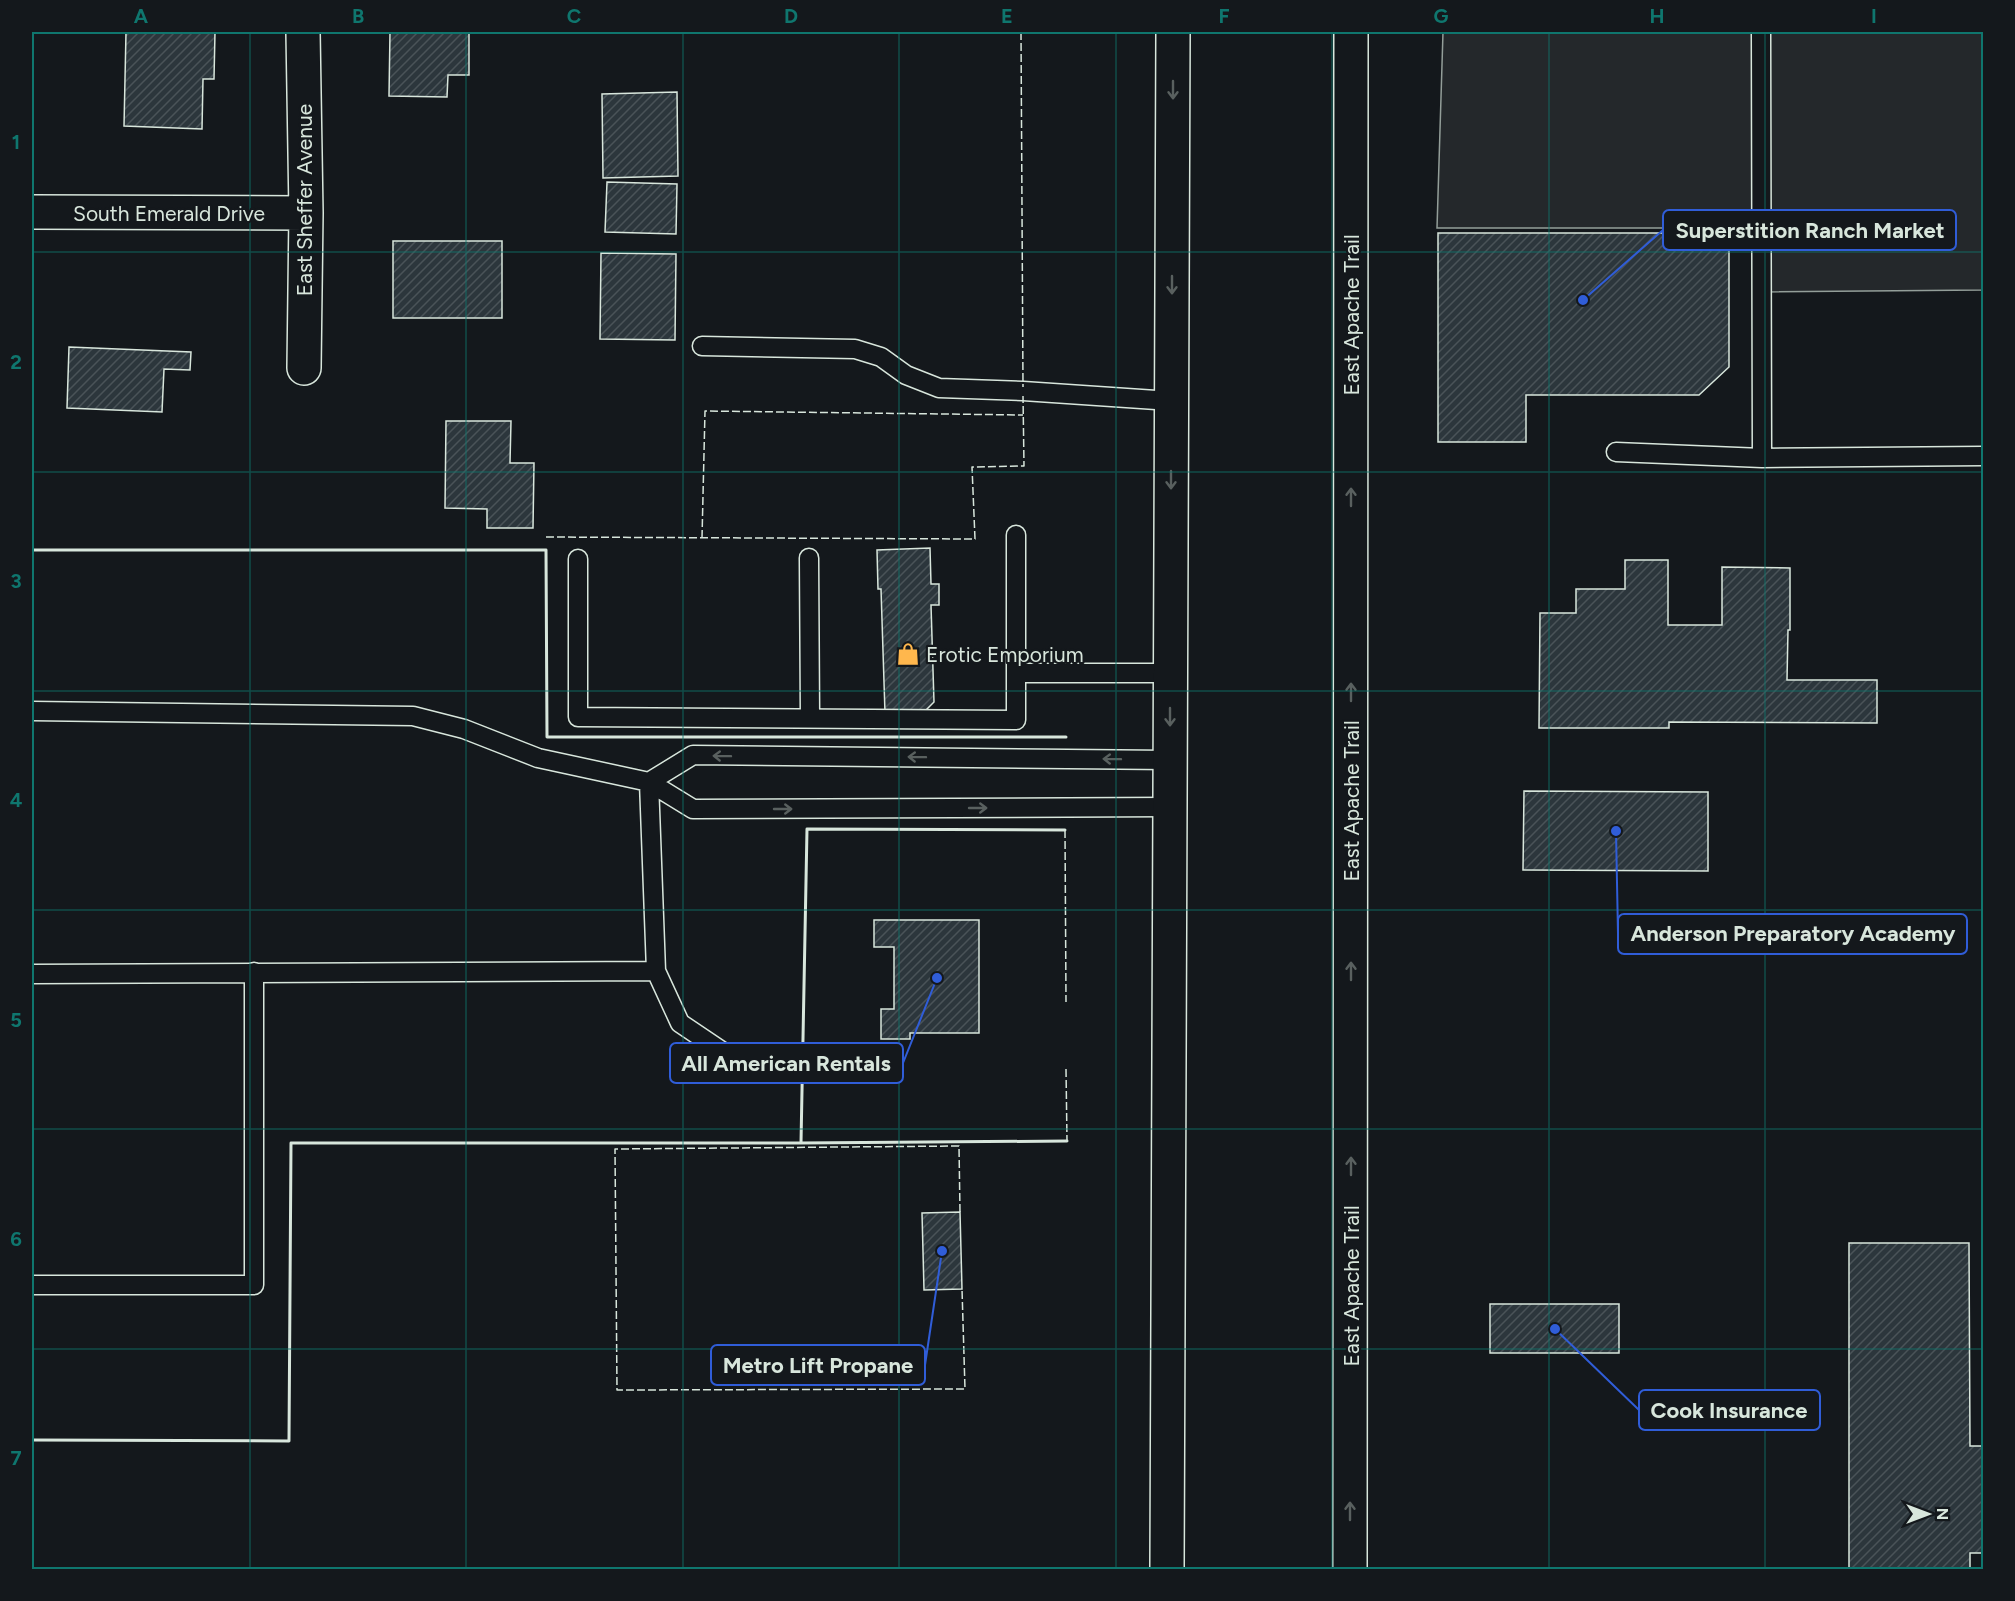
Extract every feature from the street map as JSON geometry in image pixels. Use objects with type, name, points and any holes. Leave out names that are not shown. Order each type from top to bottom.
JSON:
[{"type":"main road","name":"East Sheffer Avenue","points":[[303,32],[306,213],[304,368]]},
{"type":"main road","points":[[1167,1569],[1173,32]]},
{"type":"main road","name":"East Apache Trail","points":[[1350,1569],[1351,32]]},
{"type":"main road","name":"South Emerald Drive","points":[[32,213],[306,213]]},
{"type":"lane","points":[[1761,32],[1762,458]]},
{"type":"lane","points":[[702,346],[855,349],[881,357],[906,375],[939,388],[1171,401]]},
{"type":"lane","points":[[1616,452],[1762,458],[1983,456]]},
{"type":"lane","points":[[578,559],[578,717],[1016,720],[1016,535]]},
{"type":"lane","points":[[809,558],[810,718]]},
{"type":"lane","points":[[1016,673],[1170,673]]},
{"type":"lane","points":[[32,711],[413,716],[464,729],[538,758],[649,782],[693,809],[1169,807]]},
{"type":"lane","points":[[649,782],[693,755],[1170,760]]},
{"type":"lane","points":[[649,782],[656,971],[680,1023],[726,1054],[786,1072]]},
{"type":"lane","points":[[32,974],[656,971]]},
{"type":"lane","points":[[32,1285],[254,1285],[254,972]]},
{"type":"shaded area","points":[[1443,32],[1983,32],[1983,290],[1762,292],[1761,228],[1437,228]]},
{"type":"building","points":[[126,32],[215,32],[214,79],[203,79],[202,129],[124,126]]},
{"type":"building","points":[[390,32],[469,32],[469,75],[448,75],[447,97],[389,96]]},
{"type":"building","points":[[677,92],[678,176],[603,178],[602,94]]},
{"type":"building","points":[[607,182],[677,184],[676,234],[605,232]]},
{"type":"building","points":[[1438,233],[1729,233],[1729,367],[1699,395],[1526,395],[1526,442],[1438,442]]},
{"type":"building","points":[[393,241],[502,241],[502,318],[393,318]]},
{"type":"building","points":[[601,253],[676,254],[675,340],[600,339]]},
{"type":"building","points":[[69,347],[191,352],[190,370],[164,369],[162,412],[67,408]]},
{"type":"building","points":[[446,421],[511,421],[510,463],[534,463],[533,528],[487,528],[487,509],[445,508]]},
{"type":"building","name":"Erotic Emporium","points":[[930,548],[931,584],[939,584],[939,605],[931,605],[934,702],[924,712],[885,713],[881,589],[878,589],[877,550]]},
{"type":"building","points":[[1625,560],[1668,560],[1668,625],[1722,625],[1722,567],[1790,568],[1787,680],[1877,680],[1877,723],[1669,722],[1669,728],[1539,728],[1540,613],[1576,613],[1576,589],[1625,589]]},
{"type":"building","points":[[1524,791],[1708,792],[1708,871],[1523,870]]},
{"type":"building","points":[[874,920],[979,920],[979,1033],[910,1033],[910,1039],[881,1039],[881,1009],[894,1009],[894,947],[874,947]]},
{"type":"building","points":[[960,1212],[962,1289],[924,1290],[922,1213]]},
{"type":"building","points":[[1849,1243],[1969,1243],[1970,1446],[1984,1446],[1984,1553],[1970,1553],[1970,1570],[1849,1570]]},
{"type":"building","points":[[1490,1304],[1619,1304],[1619,1353],[1490,1353]]},
{"type":"fence","points":[[1021,32],[1023,387]]},
{"type":"fence","points":[[546,537],[975,539],[972,467],[1024,466],[1023,396]]},
{"type":"fence","points":[[702,538],[705,411],[1023,415]]},
{"type":"fence","points":[[1065,830],[1066,1002]]},
{"type":"fence","points":[[1066,1069],[1067,1141]]},
{"type":"fence","points":[[960,1212],[959,1146],[615,1149],[617,1390],[965,1389],[962,1289]]},
{"type":"wall","points":[[32,550],[546,550],[547,737],[1066,737]]},
{"type":"wall","points":[[1065,830],[807,829],[801,1143],[1067,1141]]},
{"type":"wall","points":[[32,1440],[289,1441],[291,1143],[801,1143]]},
{"type":"place","name":"Superstition Ranch Market","points":[[1583,300]]},
{"type":"place","name":"Erotic Emporium","points":[[908,654]]},
{"type":"place","name":"Anderson Preparatory Academy","points":[[1616,831]]},
{"type":"place","name":"All American Rentals","points":[[937,978]]},
{"type":"place","name":"Metro Lift Propane","points":[[942,1251]]},
{"type":"place","name":"Cook Insurance","points":[[1555,1329]]}]
